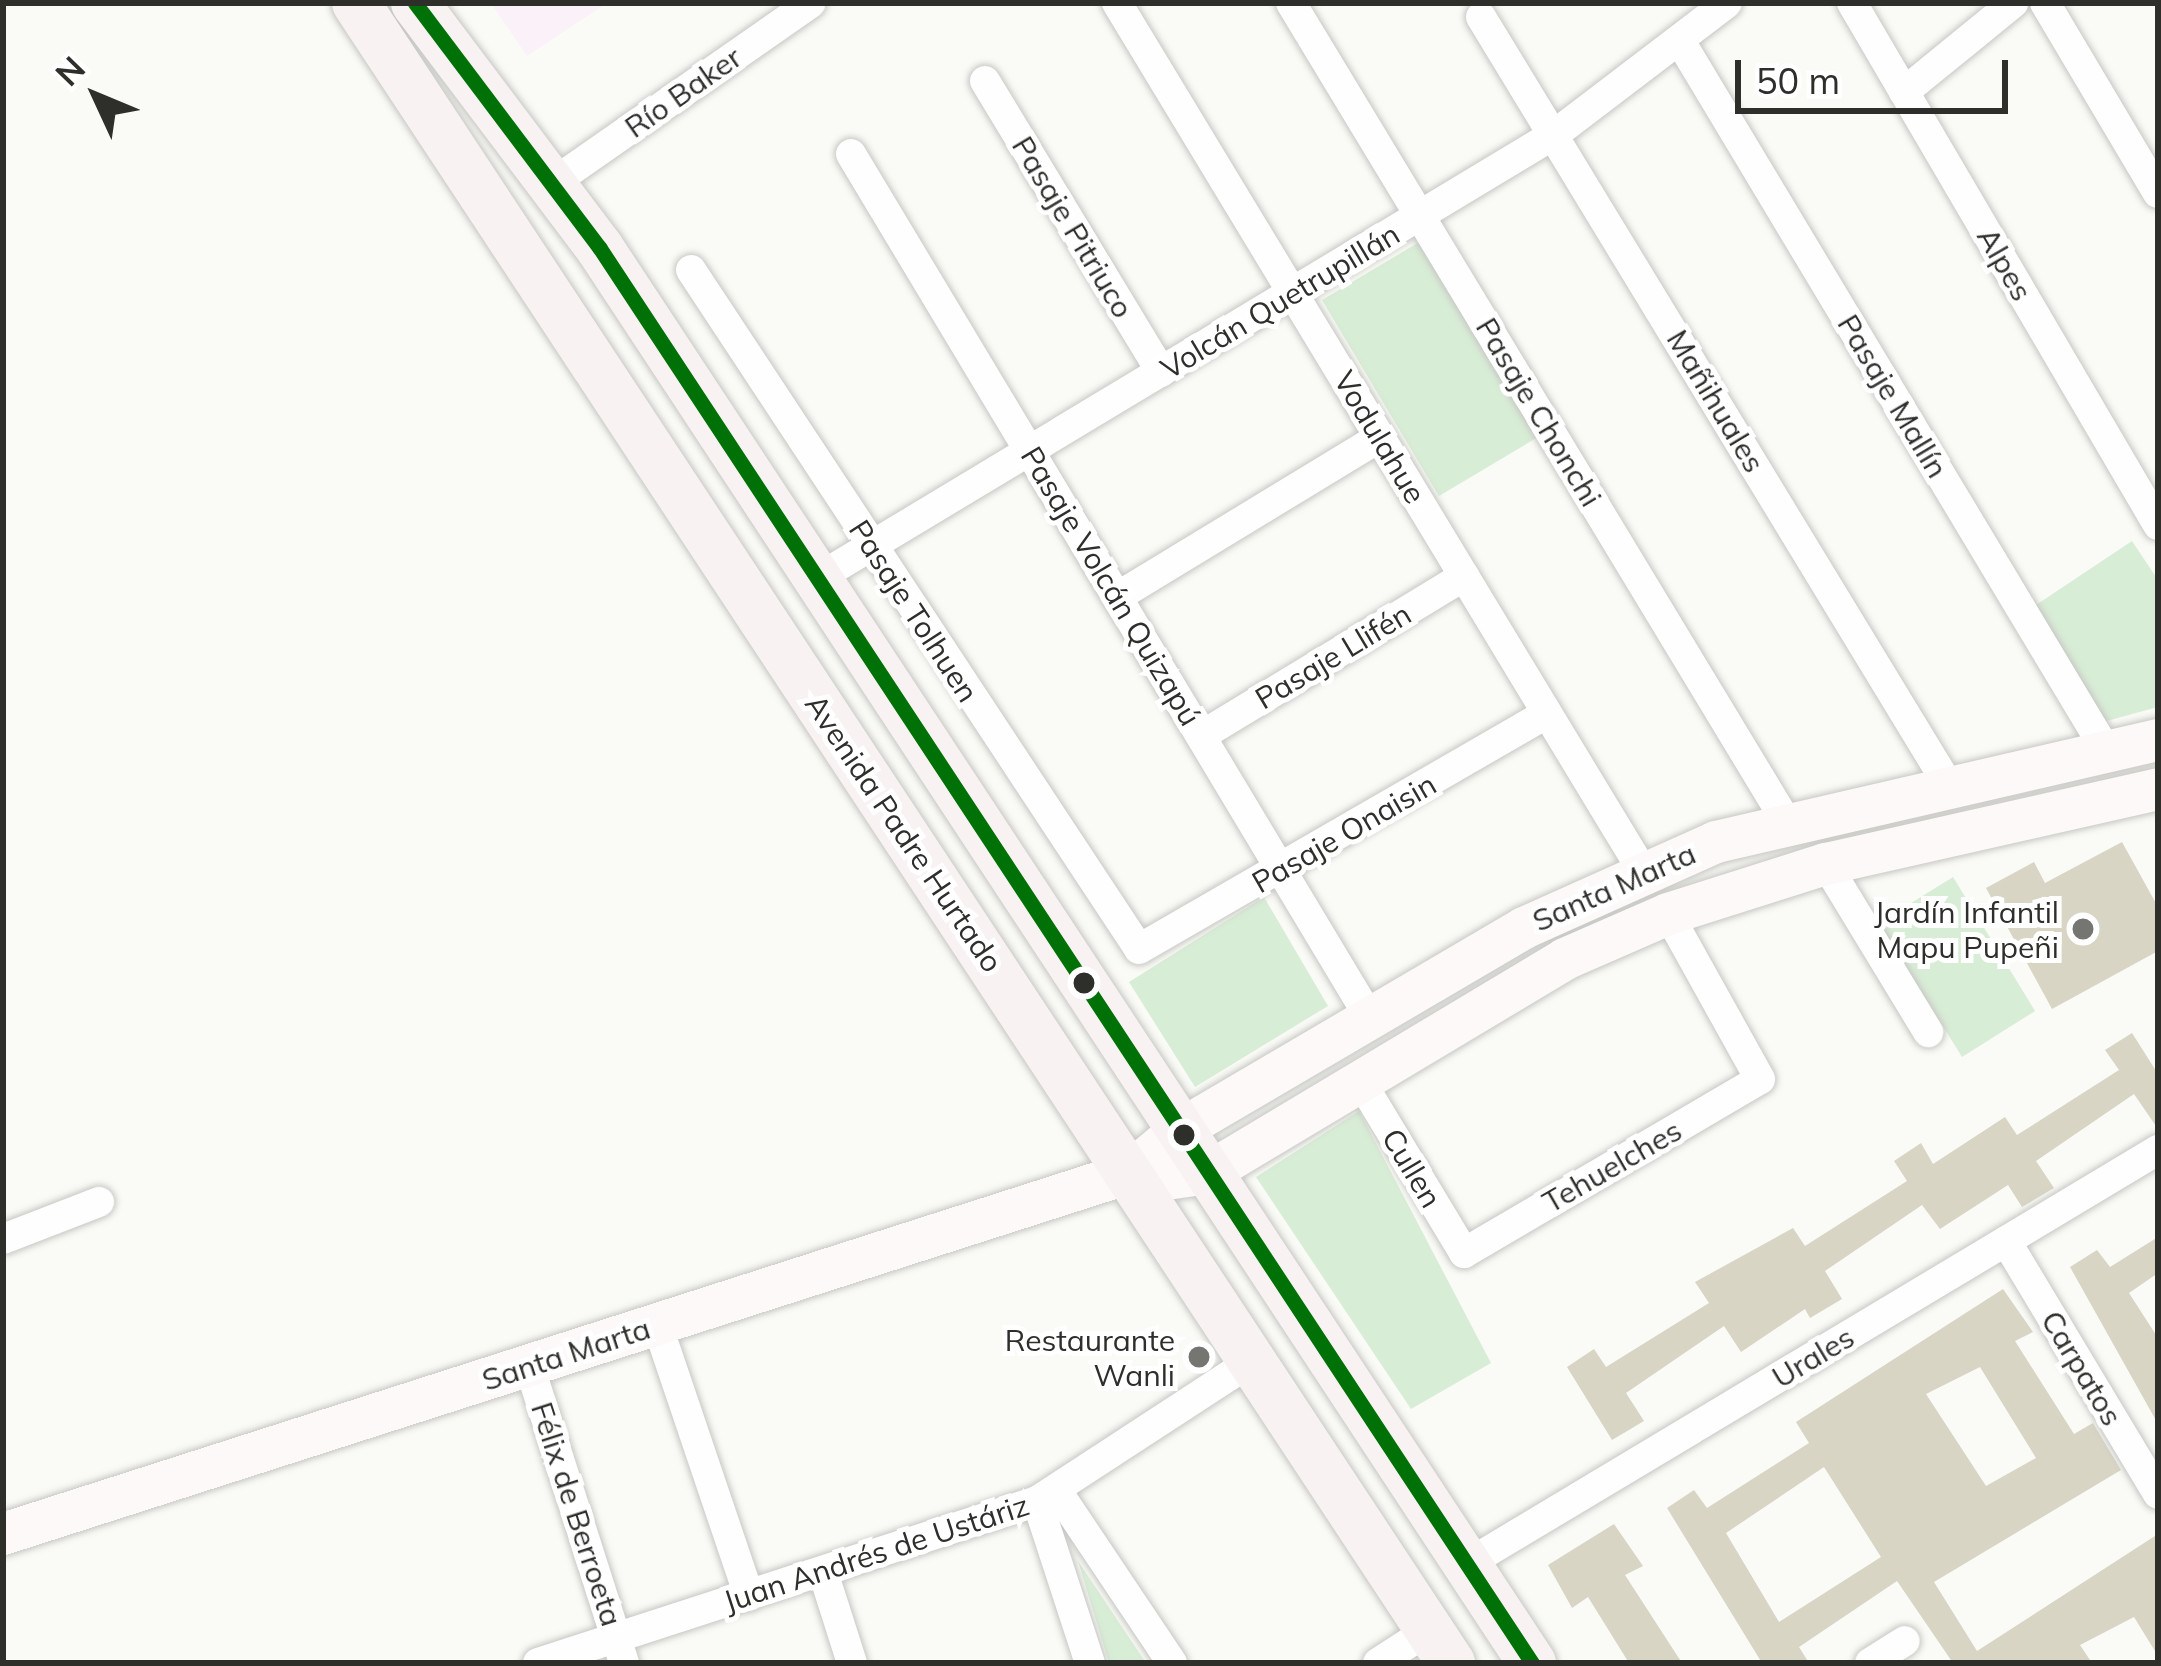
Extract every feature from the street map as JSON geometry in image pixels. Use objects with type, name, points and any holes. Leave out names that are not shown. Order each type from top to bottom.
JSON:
[{"type":"main road","name":"Avenida Padre Hurtado","points":[[356,3],[1440,1646]]},
{"type":"main road","points":[[415,3],[554,182],[1532,1663]]},
{"type":"street","name":"Río Baker","points":[[554,182],[811,3]]},
{"type":"street","name":"Vodulahue","points":[[1117,3],[1642,870]]},
{"type":"street","name":"Pasaje Chonchi","points":[[1291,3],[1786,821]]},
{"type":"street","name":"Volcán Quetrupillán","points":[[818,578],[1555,134],[1727,3]]},
{"type":"street","name":"Alpes","points":[[1852,3],[2158,525]]},
{"type":"street","points":[[1904,92],[2013,3]]},
{"type":"street","points":[[2044,3],[2158,193]]},
{"type":"street","name":"Mañihuales","points":[[1480,17],[1949,786]]},
{"type":"street","name":"Pasaje Mallín","points":[[1680,40],[2107,752]]},
{"type":"street","name":"Pasaje Pitriuco","points":[[985,82],[1161,372]]},
{"type":"street","name":"Pasaje Volcán Quizapú","points":[[851,154],[1370,1018]]},
{"type":"street","name":"Pasaje Tolhuen","points":[[691,270],[1139,949]]},
{"type":"street","points":[[1117,597],[1380,437]]},
{"type":"street","name":"Pasaje Llifén","points":[[1201,736],[1464,576]]},
{"type":"street","name":"Pasaje Onaisin","points":[[1139,949],[1547,713]]},
{"type":"street","name":"Santa Marta","points":[[3,1534],[1129,1173],[1180,1130],[1524,928],[1642,870],[1786,821],[2158,740]]},
{"type":"street","name":"Santa Marta","points":[[1129,1173],[1167,1180],[1208,1173],[1565,959],[1668,914],[1826,864],[2158,789]]},
{"type":"street","points":[[1826,864],[1928,1032]]},
{"type":"street","name":"Tehuelches","points":[[1464,1253],[1760,1079],[1668,914]]},
{"type":"street","name":"Cullen","points":[[1360,1082],[1464,1253]]},
{"type":"street","name":"Urales","points":[[1467,1564],[2158,1150]]},
{"type":"street","points":[[3,1239],[99,1202]]},
{"type":"street","name":"Carpatos","points":[[2006,1241],[2158,1495]]},
{"type":"street","points":[[657,1324],[749,1596]]},
{"type":"street","name":"Juan Andrés de Ustáriz","points":[[538,1663],[621,1650],[749,1596],[1047,1496],[1253,1360]]},
{"type":"street","name":"Félix de Berroeta","points":[[529,1366],[621,1650]]},
{"type":"street","points":[[1047,1496],[1090,1663]]},
{"type":"street","points":[[1047,1496],[1172,1663]]},
{"type":"street","points":[[823,1573],[852,1663]]},
{"type":"street","points":[[1870,1663],[1905,1641]]},
{"type":"street","points":[[1378,1663],[1440,1646]]},
{"type":"shaded area","points":[[491,3],[607,3],[527,56]]},
{"type":"green space","points":[[1426,238],[1543,434],[1439,496],[1322,300]]},
{"type":"green space","points":[[2132,541],[2158,580],[2158,707],[2103,722],[2033,607]]},
{"type":"green space","points":[[1953,877],[2035,1011],[1962,1057],[1879,923]]},
{"type":"green space","points":[[1264,897],[1328,1006],[1195,1087],[1129,982]]},
{"type":"green space","points":[[1359,1111],[1491,1363],[1411,1409],[1256,1177]]},
{"type":"green space","points":[[1078,1561],[1146,1663],[1109,1663]]},
{"type":"building","name":"Jardín Infantil Mapu Pupeñi","points":[[2122,842],[2158,907],[2158,951],[2052,1009],[1986,888],[2034,862],[2045,883]]},
{"type":"building","points":[[2132,1033],[2158,1074],[2158,1129],[2134,1094],[2036,1161],[2054,1188],[2022,1207],[2008,1185],[1940,1229],[1922,1205],[1825,1271],[1842,1299],[1810,1318],[1805,1309],[1741,1352],[1724,1326],[1626,1393],[1644,1421],[1612,1440],[1567,1367],[1594,1349],[1606,1367],[1709,1303],[1695,1282],[1793,1228],[1805,1246],[1907,1181],[1894,1161],[1921,1143],[1933,1164],[2005,1117],[2017,1135],[2119,1070],[2105,1050]]},
{"type":"building","points":[[2158,1237],[2158,1273],[2129,1293],[2158,1338],[2158,1424],[2070,1267],[2097,1250],[2110,1267]]},
{"type":"building","points":[[2003,1289],[2033,1332],[2015,1341],[2074,1434],[2093,1423],[2121,1470],[1934,1582],[1977,1651],[2158,1534],[2158,1656],[2134,1617],[2080,1645],[2092,1663],[1953,1663],[1897,1581],[1799,1647],[1809,1663],[1762,1663],[1667,1508],[1694,1490],[1707,1508],[1809,1443],[1796,1422]],"holes":[[[1980,1367],[2036,1458],[1986,1486],[1926,1394]],[[1824,1467],[1881,1557],[1779,1622],[1726,1533]]]},
{"type":"building","points":[[1614,1524],[1643,1566],[1625,1575],[1682,1663],[1629,1663],[1588,1597],[1572,1608],[1548,1565]]},
{"type":"transit line","points":[[415,3],[599,247],[1532,1663]]},
{"type":"place","name":"Jardín Infantil Mapu Pupeñi","points":[[2083,929]]},
{"type":"place","name":"Restaurante Wanli","points":[[1199,1357]]}]
